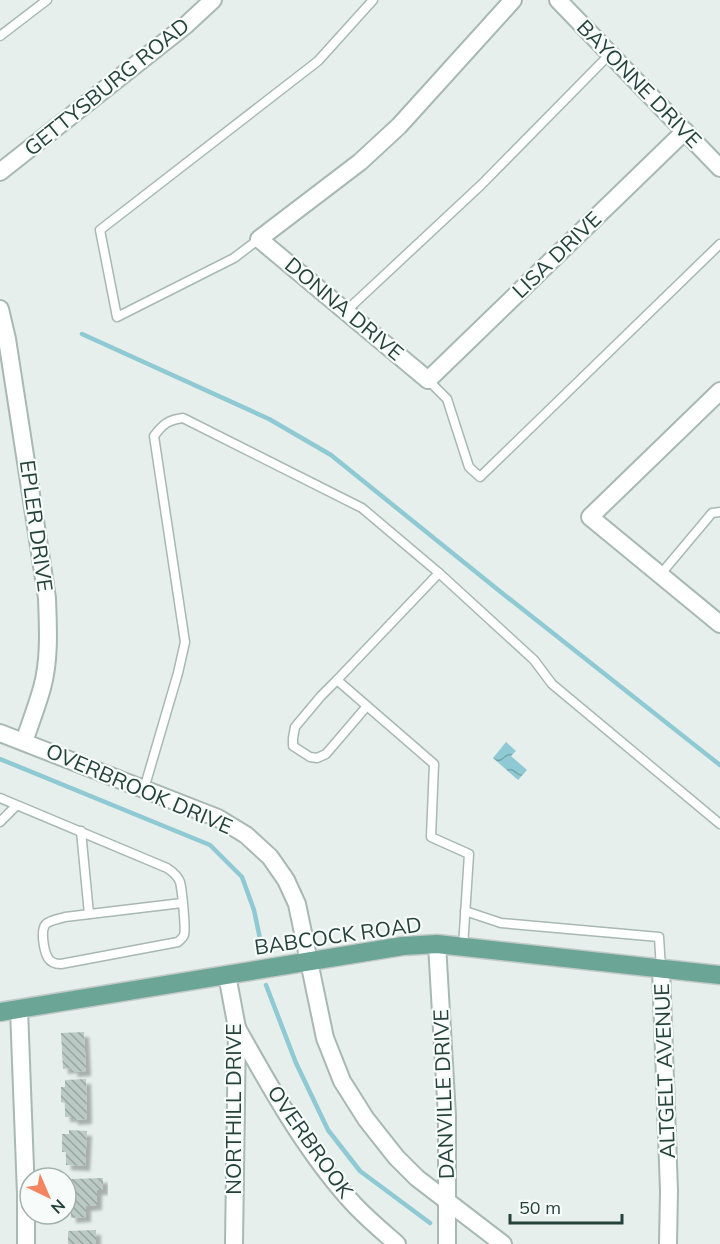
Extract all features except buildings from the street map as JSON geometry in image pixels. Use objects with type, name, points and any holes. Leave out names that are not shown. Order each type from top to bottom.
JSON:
[{"type":"main road","name":"BABCOCK ROAD","points":[[0,1012],[403,946],[437,944],[720,975]]},
{"type":"street","name":"GETTYSBURG ROAD","points":[[0,172],[186,25],[213,0]]},
{"type":"street","points":[[259,239],[360,162],[399,126],[513,0]]},
{"type":"street","name":"BAYONNE DRIVE","points":[[558,0],[720,168]]},
{"type":"street","name":"LISA DRIVE","points":[[428,380],[685,131]]},
{"type":"street","name":"DONNA DRIVE","points":[[259,239],[428,380]]},
{"type":"street","name":"EPLER DRIVE","points":[[0,309],[7,339],[47,598],[47,657],[43,686],[24,742]]},
{"type":"street","points":[[720,391],[590,518],[720,624]]},
{"type":"street","name":"OVERBROOK DRIVE","points":[[2,737],[24,742],[218,818],[246,835],[270,857],[286,879],[297,904],[325,1038],[342,1081],[366,1119],[396,1157],[417,1178],[503,1244]]},
{"type":"street","name":"DANVILLE DRIVE","points":[[437,944],[447,1116],[447,1244]]},
{"type":"street","name":"ALTGELT AVENUE","points":[[661,969],[669,1191],[668,1244]]},
{"type":"street","name":"NORTHILL DRIVE","points":[[227,975],[237,1028],[234,1244]]},
{"type":"street","points":[[19,1009],[26,1244]]},
{"type":"street","name":"OVERBROOK","points":[[237,1028],[282,1103],[330,1176],[368,1219],[397,1244]]},
{"type":"lane","points":[[0,36],[47,0]]},
{"type":"lane","points":[[259,239],[234,258],[117,317],[100,230],[318,62],[373,0]]},
{"type":"lane","points":[[346,311],[481,185],[610,54]]},
{"type":"lane","points":[[428,380],[447,399],[469,467],[480,477],[720,244]]},
{"type":"lane","points":[[144,789],[185,642],[154,436],[161,426],[171,420],[183,418],[362,508],[439,573],[534,660],[552,684],[720,824]]},
{"type":"lane","points":[[659,575],[712,513],[720,512]]},
{"type":"lane","points":[[367,706],[326,754],[310,758],[293,746],[292,738],[295,727],[321,696],[439,573]]},
{"type":"lane","points":[[337,680],[434,764],[431,837],[469,854],[463,947]]},
{"type":"lane","points":[[0,798],[167,868],[180,882],[185,933],[178,942],[55,964],[47,957],[42,934],[44,926],[49,922],[65,917],[182,903]]},
{"type":"lane","points":[[0,822],[16,806]]},
{"type":"lane","points":[[81,831],[89,914]]},
{"type":"lane","points":[[465,911],[501,923],[659,937],[661,969]]},
{"type":"water","points":[[506,742],[516,751],[511,756],[527,770],[518,780],[493,758]]},
{"type":"waterway","points":[[82,334],[269,419],[331,455],[720,765]]},
{"type":"waterway","points":[[0,759],[210,845],[242,877],[254,910],[263,953]]},
{"type":"waterway","points":[[266,985],[296,1063],[328,1130],[360,1171],[430,1223]]}]
